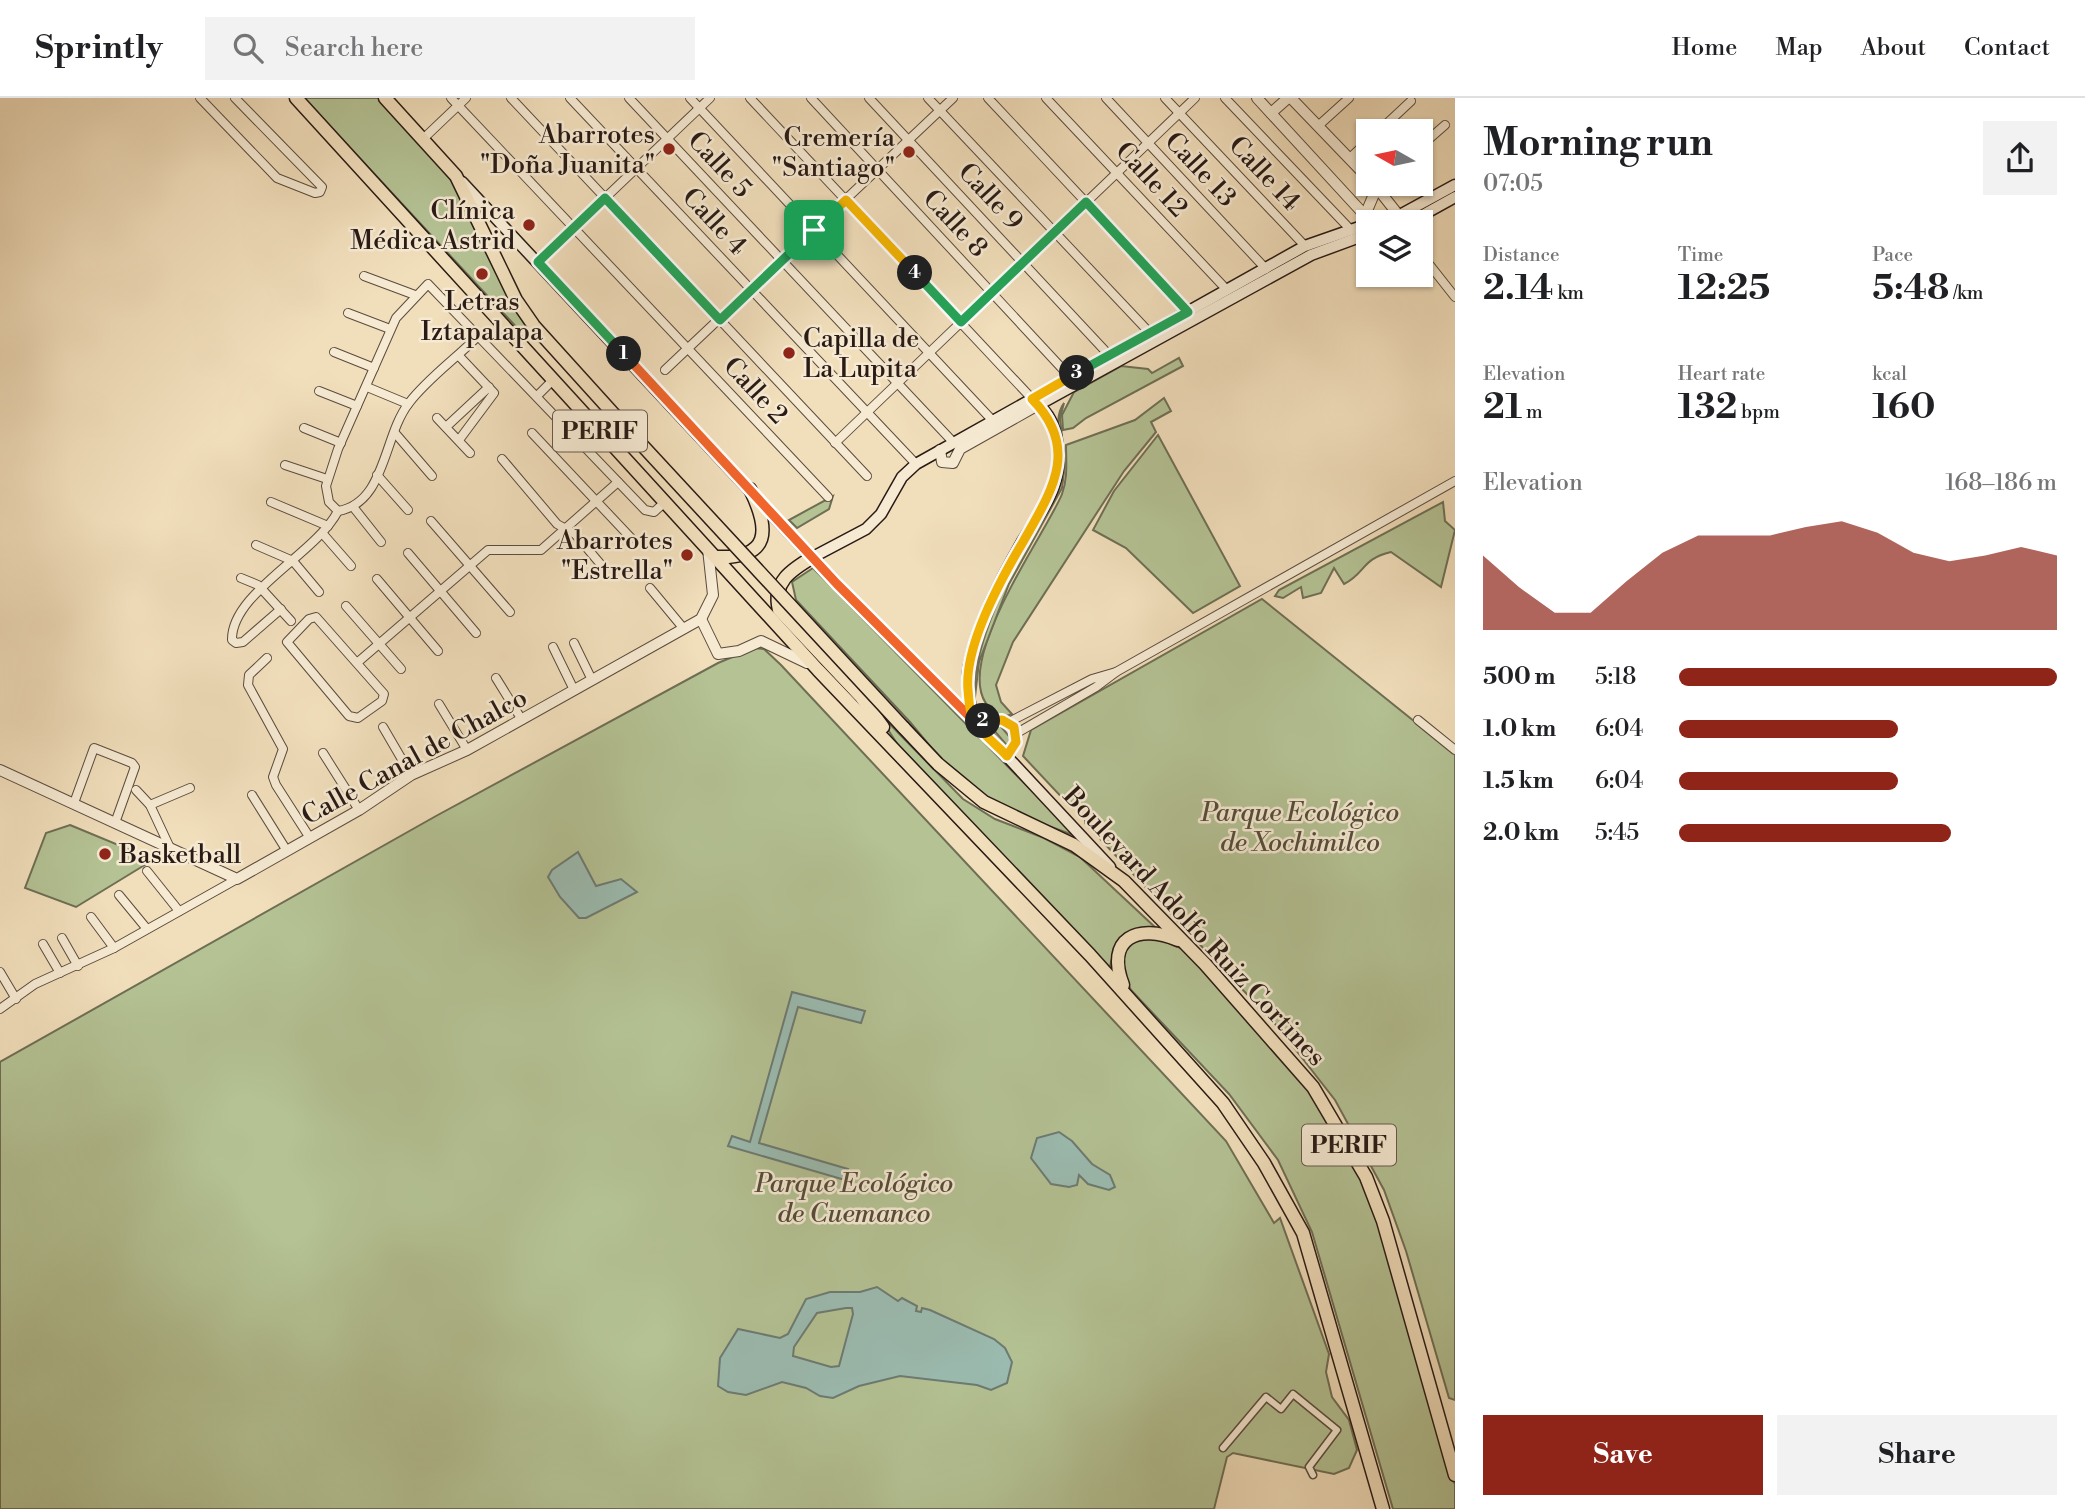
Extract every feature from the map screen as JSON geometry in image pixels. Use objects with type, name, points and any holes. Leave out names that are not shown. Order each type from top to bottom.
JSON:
[{"type":"highway","name":"PERIF","points":[[296,98],[818,670],[1126,994],[1223,1103],[1264,1163],[1303,1233],[1384,1509]]},
{"type":"highway","name":"PERIF","points":[[385,98],[456,176],[528,318],[903,727],[938,764],[984,802],[1074,845],[1124,881]]},
{"type":"highway","points":[[712,553],[734,558],[751,552],[763,536],[763,515],[750,489]]},
{"type":"highway","points":[[813,557],[783,578],[778,589],[779,610],[861,697],[910,764]]},
{"type":"highway","name":"Boulevard Adolfo Ruiz Cortines","points":[[1124,881],[1185,943],[1313,1087],[1366,1177],[1398,1267],[1455,1475]]},
{"type":"highway","points":[[1126,994],[1118,972],[1117,960],[1125,941],[1140,932],[1149,932],[1162,933],[1185,943]]},
{"type":"main road","name":"PERIF","points":[[456,176],[813,557]]},
{"type":"main road","points":[[1415,210],[1455,185]]},
{"type":"main road","points":[[1432,210],[1455,197]]},
{"type":"main road","points":[[1035,402],[1070,377],[1305,246],[1356,225]]},
{"type":"main road","points":[[813,557],[866,529],[881,514],[902,477],[916,464],[953,442],[1035,402],[1066,391],[1311,255],[1356,238]]},
{"type":"main road","points":[[1053,426],[1066,391]]},
{"type":"main road","points":[[974,721],[968,685],[972,656],[1010,563],[1051,494],[1058,456],[1053,426],[1035,402]]},
{"type":"main road","name":"Boulevard Adolfo Ruiz Cortines","points":[[813,557],[974,721],[1124,881]]},
{"type":"street","points":[[200,98],[277,178],[315,193],[320,192],[322,187],[235,98]]},
{"type":"street","name":"Calle 2","points":[[452,98],[828,497]]},
{"type":"street","points":[[423,139],[466,98]]},
{"type":"street","points":[[511,98],[867,476]]},
{"type":"street","name":"Calle 4","points":[[570,98],[916,464]]},
{"type":"street","name":"Calle 5","points":[[629,98],[953,442]]},
{"type":"street","points":[[690,98],[993,421]]},
{"type":"street","points":[[538,262],[710,98]]},
{"type":"street","points":[[750,98],[1035,402],[960,449],[953,463],[943,462],[940,450]]},
{"type":"street","name":"Calle 8","points":[[811,98],[1070,377]]},
{"type":"street","name":"Calle 9","points":[[869,98],[1109,355]]},
{"type":"street","points":[[928,98],[1149,332]]},
{"type":"street","points":[[665,370],[953,98]]},
{"type":"street","points":[[988,98],[1188,312]]},
{"type":"street","name":"Calle 12","points":[[1046,98],[1227,290]]},
{"type":"street","name":"Calle 13","points":[[1106,98],[1266,269]]},
{"type":"street","name":"Calle 14","points":[[1165,98],[1305,246]]},
{"type":"street","points":[[835,443],[1195,98]]},
{"type":"street","points":[[1225,98],[1349,228]]},
{"type":"street","points":[[1257,98],[1361,210]]},
{"type":"street","points":[[1271,113],[1289,98],[1356,165]]},
{"type":"street","points":[[1318,126],[1349,98]]},
{"type":"street","points":[[1392,119],[1411,101]]},
{"type":"street","points":[[1433,136],[1445,125]]},
{"type":"street","points":[[1350,159],[1356,153]]},
{"type":"street","points":[[1433,269],[1455,297]]},
{"type":"street","points":[[364,276],[415,295]]},
{"type":"street","points":[[338,511],[327,494],[327,480],[341,443],[390,330],[415,295],[428,284],[650,513],[666,502]]},
{"type":"street","points":[[348,313],[390,330]]},
{"type":"street","points":[[281,610],[243,642],[236,643],[232,640],[243,606],[325,530],[338,511],[354,508],[366,496],[408,404],[479,335]]},
{"type":"street","points":[[334,352],[374,368]]},
{"type":"street","points":[[459,356],[494,393],[459,440]]},
{"type":"street","points":[[537,396],[553,380]]},
{"type":"street","points":[[367,387],[408,404]]},
{"type":"street","points":[[446,427],[489,387]]},
{"type":"street","points":[[319,391],[357,406]]},
{"type":"street","points":[[437,418],[470,453]]},
{"type":"street","points":[[304,428],[341,443]]},
{"type":"street","points":[[395,433],[432,476]]},
{"type":"street","points":[[532,433],[631,538]]},
{"type":"street","points":[[502,459],[557,524],[575,534],[603,567]]},
{"type":"street","points":[[285,465],[327,480]]},
{"type":"street","points":[[377,475],[408,509]]},
{"type":"street","points":[[974,721],[1009,722],[1096,688],[1116,672],[1455,481]]},
{"type":"street","points":[[358,662],[492,548],[539,551],[567,530],[618,482]]},
{"type":"street","points":[[271,502],[325,530],[351,566]]},
{"type":"street","points":[[354,508],[380,542]]},
{"type":"street","points":[[431,521],[510,612]]},
{"type":"street","points":[[256,545],[293,561],[319,592]]},
{"type":"street","points":[[408,552],[439,592],[477,633]]},
{"type":"street","points":[[712,553],[713,595],[702,623],[718,654],[739,651],[761,641],[818,670]]},
{"type":"street","points":[[241,578],[262,590],[292,621]]},
{"type":"street","points":[[377,579],[438,651]]},
{"type":"street","points":[[650,588],[684,629]]},
{"type":"street","points":[[346,606],[401,669]]},
{"type":"street","points":[[316,617],[358,662],[386,697],[354,719],[287,642],[309,619],[316,617]]},
{"type":"street","name":"Calle Canal de Chalco","points":[[0,1009],[35,984],[114,948],[310,838],[359,810],[411,775],[467,750],[684,629],[702,623]]},
{"type":"street","points":[[573,643],[592,680]]},
{"type":"street","points":[[553,647],[574,690]]},
{"type":"street","points":[[267,658],[249,675],[248,685],[283,749],[273,777],[276,785],[310,838]]},
{"type":"street","points":[[496,678],[522,720]]},
{"type":"street","points":[[439,704],[467,750]]},
{"type":"street","points":[[1007,756],[1014,748],[1017,733],[1050,708]]},
{"type":"street","points":[[1418,720],[1455,750]]},
{"type":"street","points":[[1009,722],[1017,733]]},
{"type":"street","points":[[383,727],[411,775]]},
{"type":"street","points":[[74,803],[94,748],[132,763],[135,767],[115,823]]},
{"type":"street","points":[[323,753],[359,810]]},
{"type":"street","points":[[0,770],[237,878]]},
{"type":"street","points":[[150,805],[190,788]]},
{"type":"street","points":[[136,790],[150,805],[171,850]]},
{"type":"street","points":[[252,796],[287,851]]},
{"type":"street","points":[[147,871],[179,911]]},
{"type":"street","points":[[119,895],[147,929]]},
{"type":"street","points":[[91,918],[114,948]]},
{"type":"street","points":[[62,938],[78,966]]},
{"type":"street","points":[[43,944],[60,973]]},
{"type":"street","points":[[0,972],[16,999]]},
{"type":"street","points":[[1223,1448],[1266,1397],[1281,1409],[1293,1394],[1337,1430],[1309,1467],[1313,1475]]},
{"type":"green space","points":[[304,98],[384,98],[460,177],[511,304],[526,326],[521,332]]},
{"type":"green space","points":[[1179,358],[1183,366],[1086,418],[1073,428],[1063,430],[1062,415],[1074,392],[1121,366],[1148,369],[1152,373]]},
{"type":"green space","points":[[1164,398],[1171,411],[1151,422],[1156,432],[1124,471],[1013,642],[996,685],[1001,702],[1012,714],[1004,717],[985,701],[980,677],[986,645],[1017,575],[1062,494],[1066,476],[1066,445],[1135,420]]},
{"type":"green space","points":[[1064,403],[1060,418],[1065,464],[1062,488],[1009,584],[979,662],[975,697],[978,663],[997,602],[1022,551],[1046,515],[1057,491],[1061,469],[1058,421]]},
{"type":"green space","points":[[1158,435],[1240,586],[1193,613],[1126,548],[1093,530],[1114,491]]},
{"type":"green space","points":[[833,496],[829,509],[797,528],[789,520]]},
{"type":"green space","points":[[1443,502],[1445,521],[1455,530],[1441,587],[1391,552],[1374,558],[1344,584],[1334,568],[1321,593],[1303,598],[1301,587],[1283,598],[1275,596],[1279,590]]},
{"type":"green space","points":[[813,568],[1076,836],[1021,816],[975,792],[944,763],[910,722],[796,600],[792,582]]},
{"type":"green space","name":"Parque Ecológico de Xochimilco","points":[[1262,599],[1455,754],[1455,1400],[1449,1398],[1406,1251],[1384,1190],[1335,1100],[1277,1026],[1085,823],[1085,817],[1073,802],[1067,803],[1023,756],[1031,730]]},
{"type":"green space","name":"Parque Ecológico de Cuemanco","points":[[754,648],[764,649],[781,665],[1226,1141],[1274,1223],[1280,1218],[1329,1354],[1326,1372],[1332,1397],[1349,1420],[1357,1450],[1349,1468],[1334,1474],[1233,1453],[1227,1457],[1214,1509],[0,1509],[0,1062],[436,816],[718,663]]},
{"type":"green space","points":[[873,707],[963,799],[995,819],[1044,838],[1080,857],[1158,930],[1115,947],[1109,970],[898,745]]},
{"type":"green space","points":[[987,722],[998,723],[1014,742],[1009,748]]},
{"type":"green space","points":[[70,825],[133,851],[132,856],[148,863],[76,907],[25,888],[46,833]]},
{"type":"green space","points":[[1146,934],[1183,949],[1314,1093],[1365,1182],[1395,1272],[1455,1485],[1455,1509],[1393,1509],[1312,1232],[1278,1160],[1229,1094],[1131,990],[1127,982],[1123,965],[1126,950],[1137,938]]},
{"type":"water","points":[[578,852],[596,886],[621,879],[637,892],[586,918],[579,918],[560,897],[548,877],[552,870]]},
{"type":"water","points":[[792,992],[865,1011],[861,1023],[798,1007],[759,1143],[848,1169],[845,1180],[728,1146],[732,1136],[750,1142]]},
{"type":"water","points":[[1059,1132],[1072,1141],[1092,1164],[1110,1175],[1115,1187],[1109,1190],[1088,1184],[1079,1175],[1077,1185],[1069,1187],[1051,1184],[1031,1158],[1037,1138]]},
{"type":"water","points":[[877,1287],[898,1301],[902,1298],[917,1306],[916,1311],[921,1312],[922,1308],[930,1310],[994,1339],[1005,1348],[1012,1362],[1007,1383],[991,1390],[977,1385],[900,1376],[859,1386],[833,1398],[782,1382],[746,1395],[728,1392],[718,1386],[720,1358],[738,1329],[780,1338],[788,1334],[806,1299],[830,1292],[860,1292]],"holes":[[[852,1308],[853,1314],[839,1366],[831,1367],[793,1356],[794,1347],[817,1313]]]},
{"type":"place","name":"Abarrotes \"Doña Juanita\"","points":[[669,149]]},
{"type":"place","name":"Cremería \"Santiago\"","points":[[909,152]]},
{"type":"place","name":"Clínica Médica Astrid","points":[[529,225]]},
{"type":"place","name":"Letras Iztapalapa","points":[[482,274]]},
{"type":"place","name":"Capilla de La Lupita","points":[[789,353]]},
{"type":"place","name":"Abarrotes \"Estrella\"","points":[[687,555]]},
{"type":"place","name":"Basketball","points":[[105,854]]},
{"type":"route","points":[[814,230],[720,320],[605,198],[538,262],[837,584],[974,721],[1002,720],[1014,727],[1017,739],[1007,756],[1003,752],[974,721],[973,720],[968,695],[968,676],[972,656],[1010,563],[1055,483],[1058,456],[1054,429],[1047,414],[1032,399],[1188,312],[1086,202],[961,322],[846,200],[814,230]]}]
